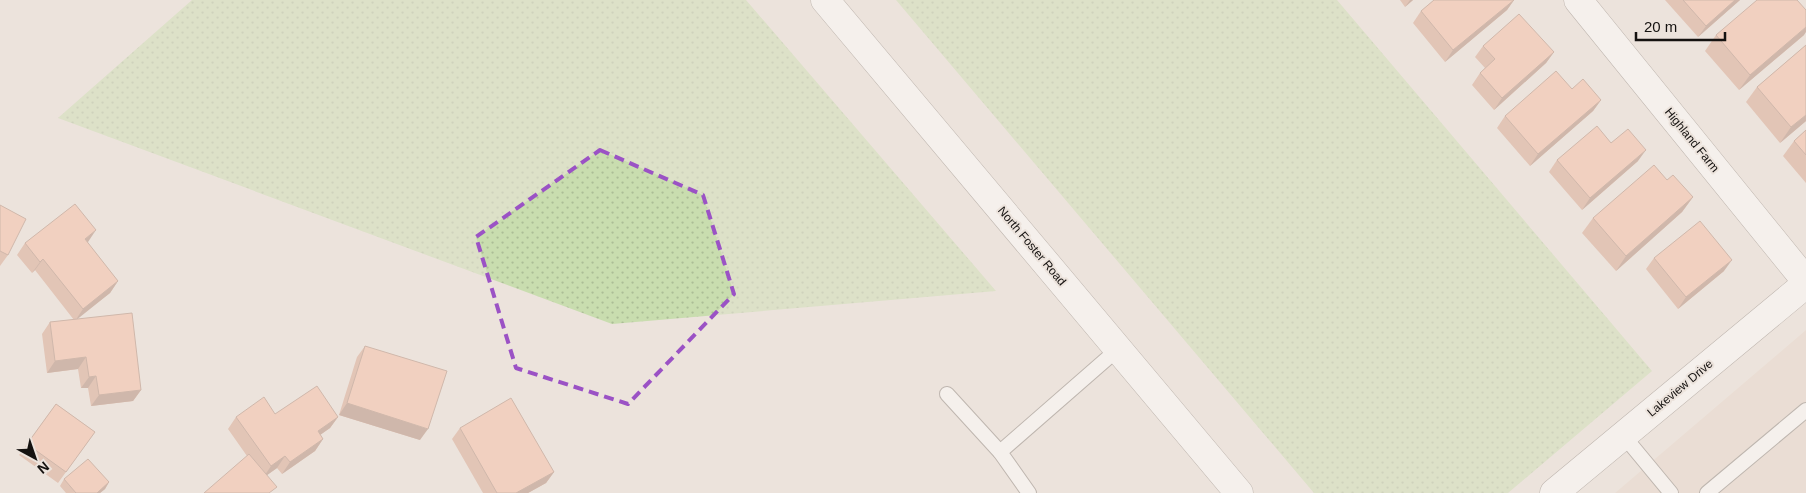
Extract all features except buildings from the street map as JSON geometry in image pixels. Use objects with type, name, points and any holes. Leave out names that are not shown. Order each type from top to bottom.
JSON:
[{"type":"street","name":"North Foster Road","points":[[825,0],[1239,493]]},
{"type":"street","name":"Highland Farm","points":[[1578,0],[1806,282]]},
{"type":"street","name":"Lakeview Drive","points":[[1554,493],[1806,282]]},
{"type":"lane","points":[[1000,452],[1118,350]]},
{"type":"lane","points":[[947,394],[1000,452],[1029,493]]},
{"type":"lane","points":[[1707,493],[1806,410]]},
{"type":"lane","points":[[1623,435],[1671,493]]},
{"type":"highlighted area","points":[[600,150],[703,195],[734,294],[628,404],[516,368],[476,237]]},
{"type":"shaded area","points":[[1806,330],[1806,493],[1615,493]]},
{"type":"green space","points":[[192,0],[746,0],[996,291],[612,324],[58,118]]},
{"type":"green space","points":[[896,0],[1337,0],[1652,371],[1508,493],[1314,493]]}]
